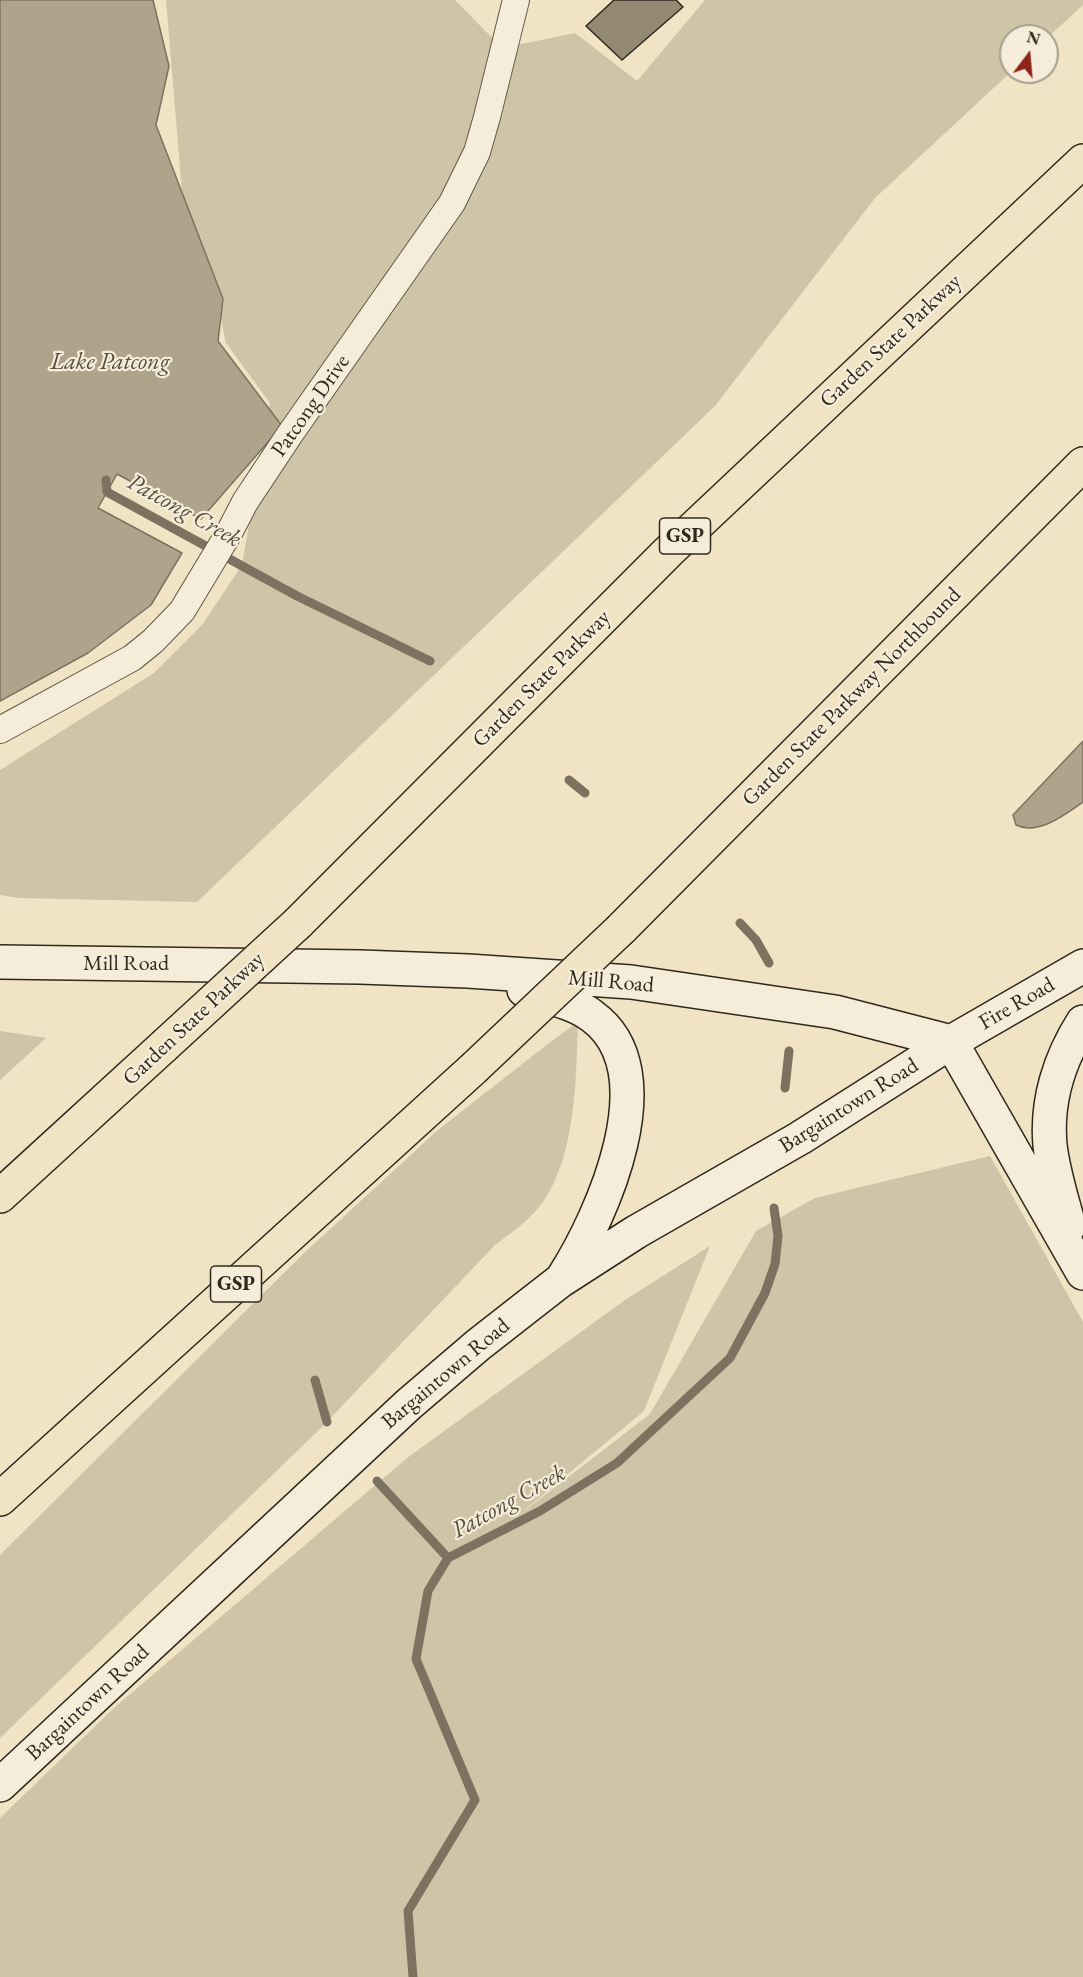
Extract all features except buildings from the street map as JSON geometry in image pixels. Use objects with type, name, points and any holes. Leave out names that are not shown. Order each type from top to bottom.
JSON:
[{"type":"highway","name":"Garden State Parkway","points":[[0,1197],[298,923],[668,552],[1083,160]]},
{"type":"highway","name":"Garden State Parkway Northbound","points":[[0,1499],[473,1069],[621,929],[1083,464]]},
{"type":"main road","name":"Mill Road","points":[[0,962],[360,967],[468,971],[631,982],[835,1012],[951,1042]]},
{"type":"main road","name":"Fire Road","points":[[951,1042],[1083,966]]},
{"type":"main road","points":[[468,971],[585,1012],[600,1022],[621,1058],[626,1086],[626,1121],[622,1143],[592,1224],[578,1254],[560,1281]]},
{"type":"main road","points":[[1081,1269],[1054,1168],[1050,1113],[1068,1047],[1083,1022]]},
{"type":"main road","points":[[951,1042],[1081,1269]]},
{"type":"main road","name":"Bargaintown Road","points":[[0,1785],[409,1404],[478,1345],[560,1281],[636,1232],[854,1105],[951,1042]]},
{"type":"street","name":"Patcong Drive","points":[[0,730],[132,658],[153,641],[176,617],[229,533],[245,502],[446,212],[462,184],[477,152],[516,0]]},
{"type":"shaded area","points":[[166,0],[455,0],[502,48],[575,33],[637,81],[705,0],[1083,0],[1083,5],[1059,27],[1059,24],[999,24],[999,83],[875,198],[715,406],[197,902],[19,898],[0,895],[0,770],[154,673],[202,625],[242,565],[270,403],[226,343],[214,286],[184,217]]},
{"type":"shaded area","points":[[578,1022],[575,1091],[568,1139],[554,1183],[543,1202],[495,1245],[322,1427],[0,1738],[0,1555],[304,1253],[438,1130]]},
{"type":"shaded area","points":[[0,1031],[46,1038],[0,1080]]},
{"type":"shaded area","points":[[990,1156],[1083,1322],[1083,1977],[0,1977],[0,1818],[115,1707],[407,1458],[625,1300],[710,1246],[644,1411],[515,1518],[650,1414],[756,1231],[815,1198]]},
{"type":"water","name":"Lake Patcong","points":[[0,0],[153,0],[169,66],[156,125],[223,299],[218,341],[282,426],[201,519],[117,474],[98,508],[182,553],[151,605],[88,653],[0,701]]},
{"type":"water","points":[[1083,741],[1083,802],[1042,826],[1024,828],[1016,825],[1013,815]]},
{"type":"waterway","name":"Patcong Creek","points":[[106,480],[107,492],[297,596],[430,661]]},
{"type":"waterway","name":"Patcong Creek","points":[[569,780],[585,793]]},
{"type":"waterway","name":"Patcong Creek","points":[[740,923],[756,940],[769,963]]},
{"type":"waterway","name":"Patcong Creek","points":[[785,1088],[789,1051]]},
{"type":"waterway","name":"Patcong Creek","points":[[413,1977],[408,1911],[475,1800],[416,1659],[428,1591],[448,1558],[540,1511],[617,1463],[730,1358],[765,1293],[775,1264],[778,1236],[774,1208]]},
{"type":"waterway","points":[[315,1380],[327,1422]]},
{"type":"waterway","points":[[377,1481],[448,1558]]}]
